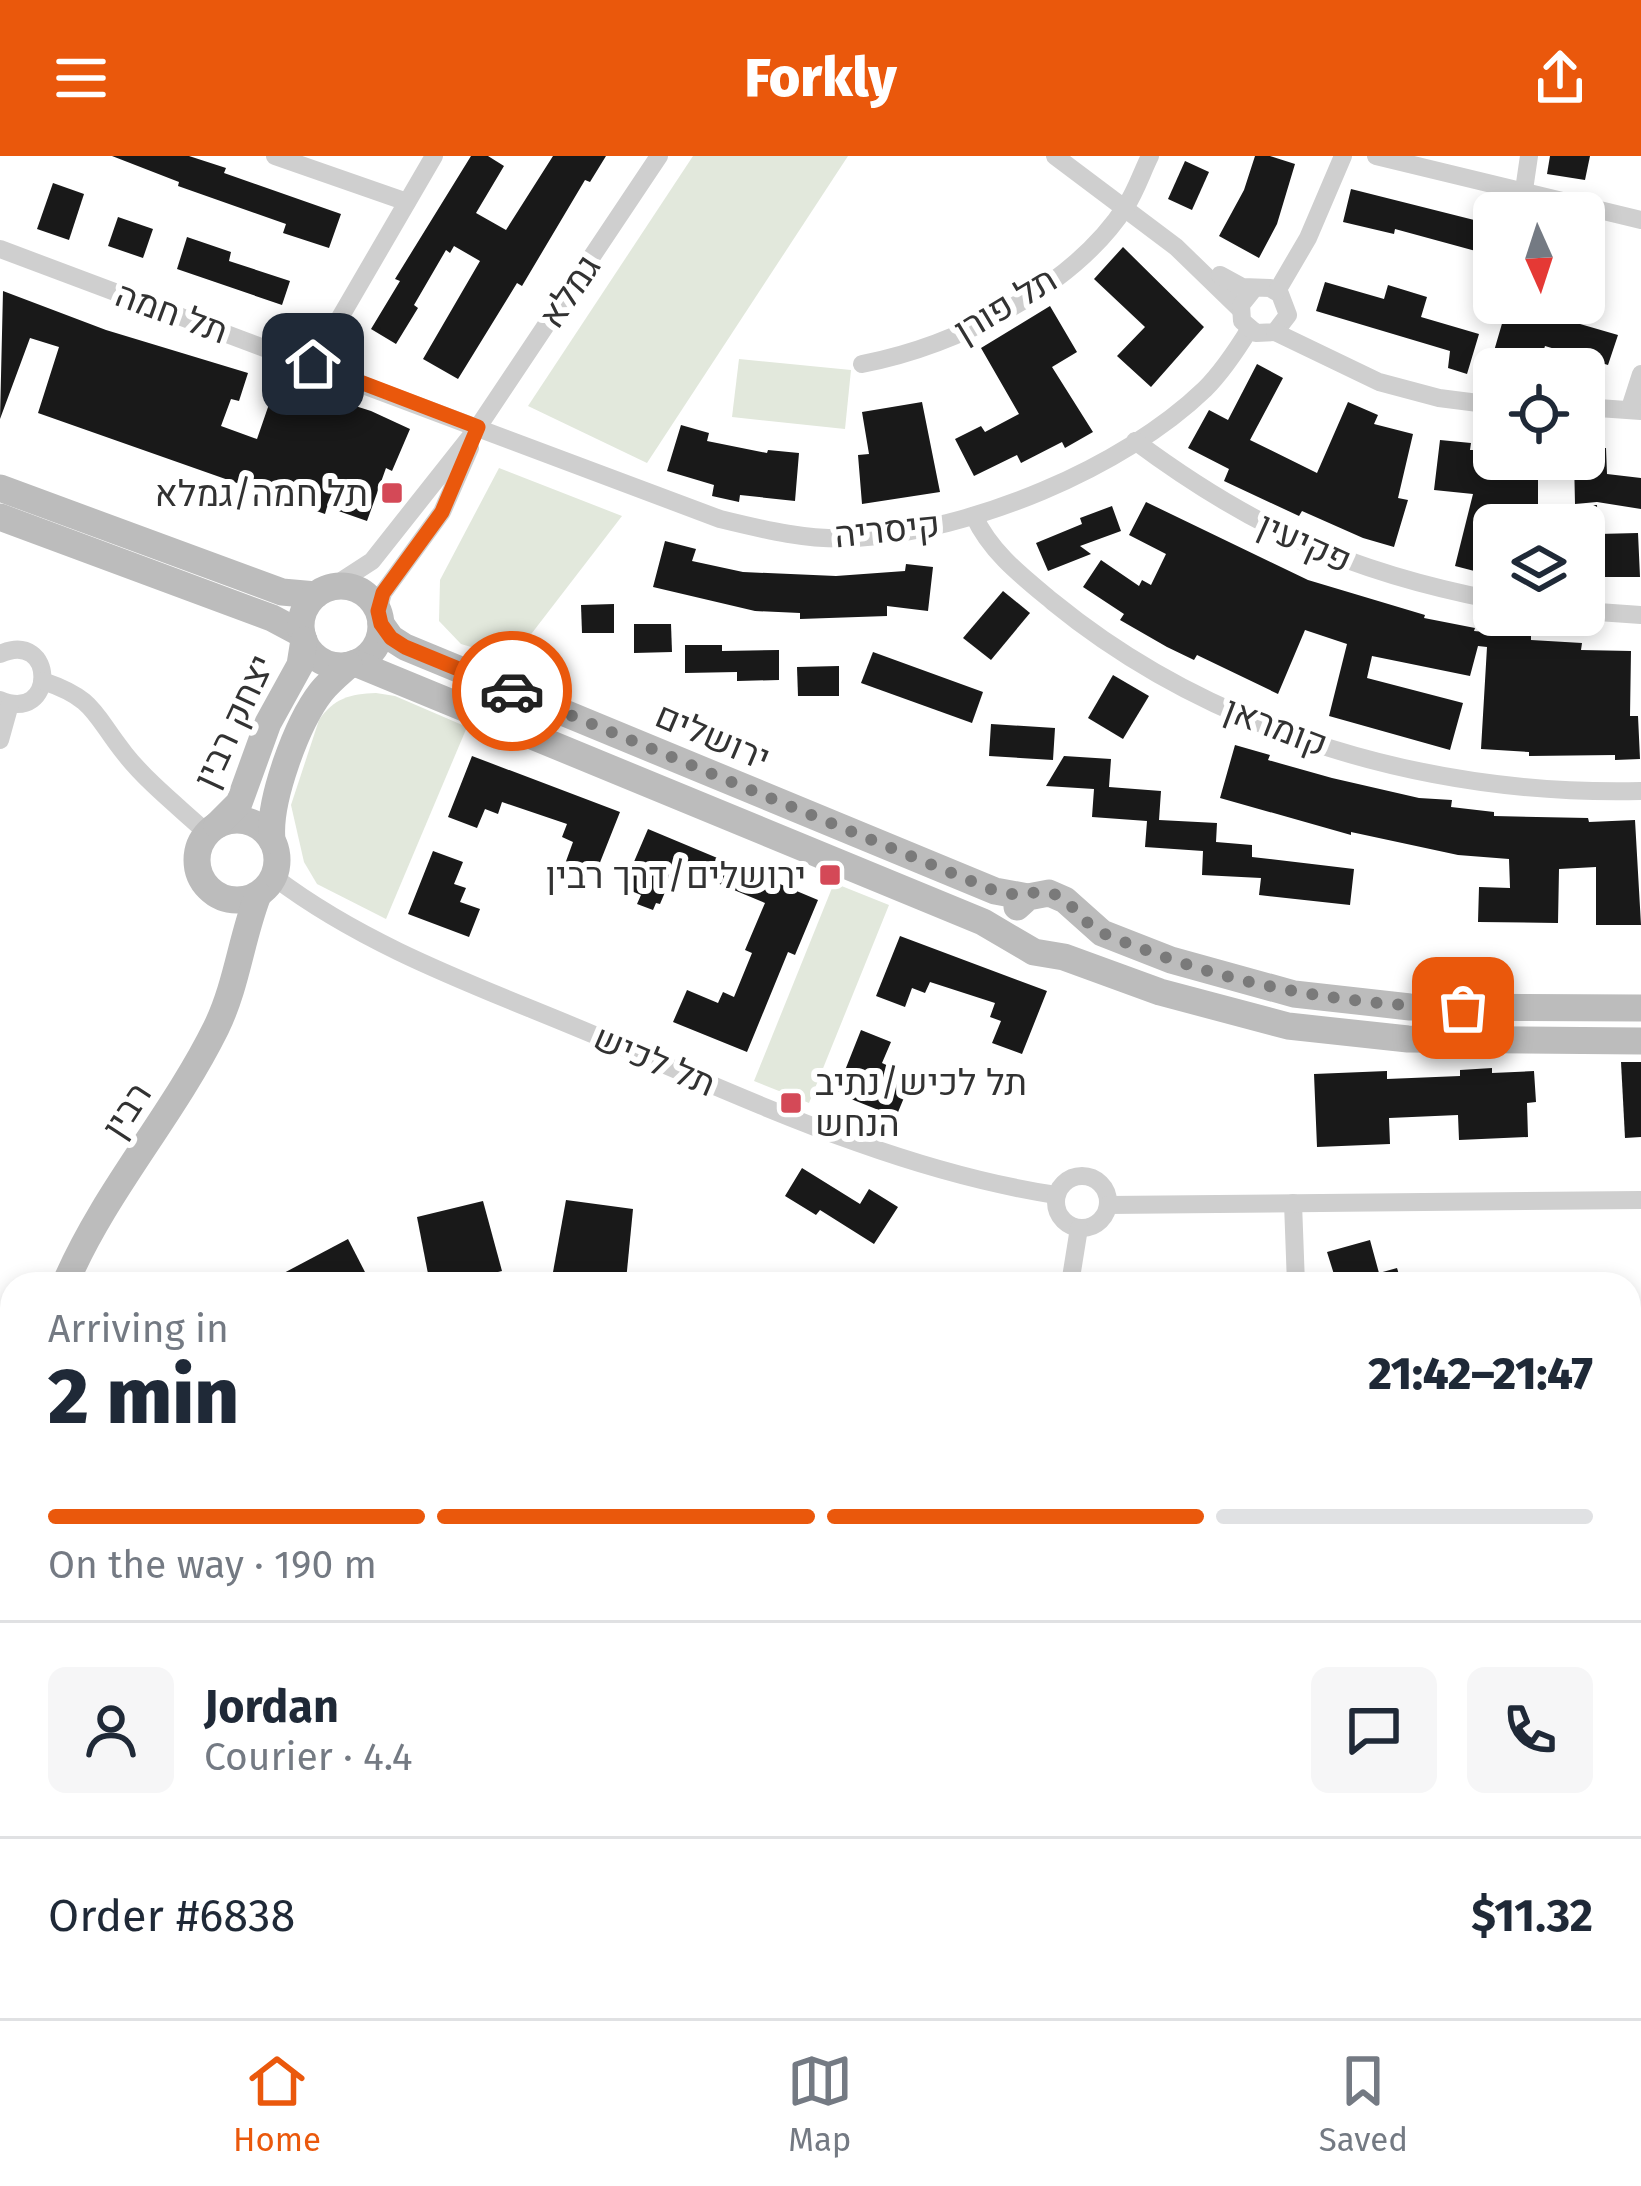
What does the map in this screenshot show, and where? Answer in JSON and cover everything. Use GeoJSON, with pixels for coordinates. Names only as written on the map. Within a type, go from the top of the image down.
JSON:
{"type":"FeatureCollection","features":[{"type":"Feature","properties":{"kind":"main road"},"geometry":{"type":"LineString","coordinates":[[0,488],[282,592],[363,592],[380,618],[377,642],[352,664],[325,662],[303,637],[272,618],[0,517]]}},
{"type":"Feature","properties":{"kind":"main road"},"geometry":{"type":"LineString","coordinates":[[303,637],[303,615],[324,591]]}},
{"type":"Feature","properties":{"kind":"main road","name":"ירושלים"},"geometry":{"type":"LineString","coordinates":[[380,618],[391,638],[405,647],[976,883],[1028,897]]}},
{"type":"Feature","properties":{"kind":"main road","name":"יצחק רבין"},"geometry":{"type":"LineString","coordinates":[[212,829],[238,803],[268,723],[300,664],[303,637]]}},
{"type":"Feature","properties":{"kind":"main road","name":"ירושלים"},"geometry":{"type":"LineString","coordinates":[[352,664],[1018,940]]}},
{"type":"Feature","properties":{"kind":"main road","name":"יצחק רבין"},"geometry":{"type":"LineString","coordinates":[[272,840],[276,803],[298,735],[321,692],[352,664]]}},
{"type":"Feature","properties":{"kind":"main road"},"geometry":{"type":"LineString","coordinates":[[238,970],[278,858],[272,840],[248,821],[212,829],[199,850],[198,869],[206,886],[220,897],[239,900],[266,886]]}},
{"type":"Feature","properties":{"kind":"main road"},"geometry":{"type":"LineString","coordinates":[[1641,1008],[1410,1007],[1294,994],[1171,960],[1102,933],[1049,892],[1028,897],[1013,920],[1018,940],[1034,952],[1288,1026],[1408,1040],[1641,1041]]}},
{"type":"Feature","properties":{"kind":"main road"},"geometry":{"type":"LineString","coordinates":[[220,897],[234,933],[238,970]]}},
{"type":"Feature","properties":{"kind":"main road"},"geometry":{"type":"LineString","coordinates":[[1045,954],[1071,938],[1072,909]]}},
{"type":"Feature","properties":{"kind":"main road","name":"רבין"},"geometry":{"type":"LineString","coordinates":[[71,1272],[97,1221],[215,1030],[238,970]]}},
{"type":"Feature","properties":{"kind":"street"},"geometry":{"type":"LineString","coordinates":[[275,156],[407,202]]}},
{"type":"Feature","properties":{"kind":"street"},"geometry":{"type":"LineString","coordinates":[[313,364],[434,156]]}},
{"type":"Feature","properties":{"kind":"street","name":"גמלא"},"geometry":{"type":"LineString","coordinates":[[324,591],[372,561],[478,427],[659,156]]}},
{"type":"Feature","properties":{"kind":"street"},"geometry":{"type":"LineString","coordinates":[[1054,156],[1175,247],[1240,309],[1249,330],[1263,335],[1281,325],[1287,304],[1277,291],[1265,287],[1253,290],[1240,309]]}},
{"type":"Feature","properties":{"kind":"street","name":"תל פורן"},"geometry":{"type":"LineString","coordinates":[[862,364],[947,340],[1007,310],[1064,270],[1125,207],[1150,156]]}},
{"type":"Feature","properties":{"kind":"street"},"geometry":{"type":"LineString","coordinates":[[1277,291],[1308,238],[1343,156]]}},
{"type":"Feature","properties":{"kind":"street"},"geometry":{"type":"LineString","coordinates":[[1376,156],[1641,220]]}},
{"type":"Feature","properties":{"kind":"street"},"geometry":{"type":"LineString","coordinates":[[1524,190],[1529,156]]}},
{"type":"Feature","properties":{"kind":"street"},"geometry":{"type":"LineString","coordinates":[[1175,247],[1232,283],[1253,290]]}},
{"type":"Feature","properties":{"kind":"street","name":"תל חמה"},"geometry":{"type":"LineString","coordinates":[[0,250],[478,427]]}},
{"type":"Feature","properties":{"kind":"street"},"geometry":{"type":"LineString","coordinates":[[1281,325],[1330,358],[1409,391],[1473,402]]}},
{"type":"Feature","properties":{"kind":"street","name":"קיסריה"},"geometry":{"type":"LineString","coordinates":[[478,427],[720,519],[787,535],[853,539],[919,531],[1059,484],[1135,441],[1208,386],[1249,330]]}},
{"type":"Feature","properties":{"kind":"street"},"geometry":{"type":"LineString","coordinates":[[1605,408],[1636,410],[1641,374]]}},
{"type":"Feature","properties":{"kind":"street","name":"גמלא"},"geometry":{"type":"LineString","coordinates":[[380,618],[383,593],[442,512],[478,427]]}},
{"type":"Feature","properties":{"kind":"street","name":"פקיעין"},"geometry":{"type":"LineString","coordinates":[[1135,441],[1197,487],[1305,546],[1400,579],[1473,595]]}},
{"type":"Feature","properties":{"kind":"street","name":"קומראן"},"geometry":{"type":"LineString","coordinates":[[974,516],[1004,559],[1066,613],[1148,667],[1238,715],[1414,771],[1475,782],[1641,791]]}},
{"type":"Feature","properties":{"kind":"street"},"geometry":{"type":"LineString","coordinates":[[1605,612],[1641,615]]}},
{"type":"Feature","properties":{"kind":"street"},"geometry":{"type":"LineString","coordinates":[[0,654],[16,649],[33,655],[40,662],[43,681],[35,697],[5,702],[0,740]]}},
{"type":"Feature","properties":{"kind":"street"},"geometry":{"type":"LineString","coordinates":[[43,681],[76,692],[98,713],[125,754],[212,829]]}},
{"type":"Feature","properties":{"kind":"street","name":"תל לכיש"},"geometry":{"type":"LineString","coordinates":[[266,886],[317,907],[387,947],[793,1118],[945,1172],[1056,1195]]}},
{"type":"Feature","properties":{"kind":"street"},"geometry":{"type":"LineString","coordinates":[[1084,1176],[1102,1185],[1108,1205],[1099,1222],[1079,1228],[1059,1215],[1056,1195],[1068,1179],[1084,1176]]}},
{"type":"Feature","properties":{"kind":"street"},"geometry":{"type":"LineString","coordinates":[[1108,1205],[1641,1201]]}},
{"type":"Feature","properties":{"kind":"street"},"geometry":{"type":"LineString","coordinates":[[1293,1203],[1296,1272]]}},
{"type":"Feature","properties":{"kind":"street"},"geometry":{"type":"LineString","coordinates":[[1072,1272],[1079,1228]]}},
{"type":"Feature","properties":{"kind":"shaded area"},"geometry":{"type":"Polygon","coordinates":[[[693,156],[848,156],[647,463],[528,406],[693,156]]]}},
{"type":"Feature","properties":{"kind":"shaded area"},"geometry":{"type":"Polygon","coordinates":[[[739,359],[851,370],[845,429],[732,417],[739,359]]]}},
{"type":"Feature","properties":{"kind":"shaded area"},"geometry":{"type":"Polygon","coordinates":[[[499,468],[622,516],[512,659],[461,644],[439,621],[440,580],[499,468]]]}},
{"type":"Feature","properties":{"kind":"shaded area"},"geometry":{"type":"Polygon","coordinates":[[[376,693],[395,696],[467,727],[386,919],[317,884],[304,862],[291,805],[319,720],[343,699],[376,693]]]}},
{"type":"Feature","properties":{"kind":"shaded area"},"geometry":{"type":"Polygon","coordinates":[[[834,883],[889,905],[809,1103],[754,1081],[834,883]]]}},
{"type":"Feature","properties":{"kind":"building"},"geometry":{"type":"Polygon","coordinates":[[[112,156],[189,156],[341,214],[329,248],[283,233],[286,224],[178,186],[179,182],[112,156]]]}},
{"type":"Feature","properties":{"kind":"building"},"geometry":{"type":"Polygon","coordinates":[[[471,156],[488,156],[504,166],[476,213],[506,230],[553,156],[606,156],[590,182],[585,180],[522,286],[517,283],[458,379],[423,359],[480,261],[454,246],[450,253],[446,250],[396,344],[371,329],[400,281],[395,279],[471,156]]]}},
{"type":"Feature","properties":{"kind":"building"},"geometry":{"type":"Polygon","coordinates":[[[1255,156],[1295,164],[1277,224],[1259,258],[1219,236],[1244,190],[1255,156]]]}},
{"type":"Feature","properties":{"kind":"building"},"geometry":{"type":"Polygon","coordinates":[[[1550,156],[1590,156],[1585,180],[1547,174],[1550,156]]]}},
{"type":"Feature","properties":{"kind":"building"},"geometry":{"type":"Polygon","coordinates":[[[1185,161],[1209,172],[1192,210],[1168,199],[1185,161]]]}},
{"type":"Feature","properties":{"kind":"building"},"geometry":{"type":"Polygon","coordinates":[[[53,183],[84,194],[69,240],[37,229],[53,183]]]}},
{"type":"Feature","properties":{"kind":"building"},"geometry":{"type":"Polygon","coordinates":[[[1351,189],[1473,220],[1473,250],[1395,229],[1394,234],[1343,222],[1351,189]]]}},
{"type":"Feature","properties":{"kind":"building"},"geometry":{"type":"Polygon","coordinates":[[[118,217],[153,229],[143,258],[108,246],[118,217]]]}},
{"type":"Feature","properties":{"kind":"building"},"geometry":{"type":"Polygon","coordinates":[[[187,237],[231,252],[229,261],[290,281],[282,305],[177,269],[187,237]]]}},
{"type":"Feature","properties":{"kind":"building"},"geometry":{"type":"Polygon","coordinates":[[[1123,247],[1204,327],[1151,387],[1117,356],[1145,327],[1094,279],[1123,247]]]}},
{"type":"Feature","properties":{"kind":"building"},"geometry":{"type":"Polygon","coordinates":[[[1325,282],[1384,299],[1388,285],[1427,297],[1421,317],[1479,334],[1467,374],[1448,368],[1450,351],[1316,311],[1325,282]]]}},
{"type":"Feature","properties":{"kind":"building"},"geometry":{"type":"Polygon","coordinates":[[[3,291],[106,330],[248,373],[239,401],[231,399],[221,426],[257,439],[277,381],[371,411],[410,429],[392,471],[386,468],[367,521],[327,507],[325,514],[38,413],[59,347],[30,338],[0,419],[3,291]]]}},
{"type":"Feature","properties":{"kind":"building"},"geometry":{"type":"Polygon","coordinates":[[[1050,306],[1077,352],[1052,367],[1093,432],[1065,448],[1062,442],[1021,463],[1017,455],[974,476],[955,439],[981,426],[985,432],[1019,414],[981,348],[1050,306]]]}},
{"type":"Feature","properties":{"kind":"building"},"geometry":{"type":"Polygon","coordinates":[[[1502,324],[1580,324],[1618,335],[1608,365],[1605,348],[1495,348],[1502,324]]]}},
{"type":"Feature","properties":{"kind":"building"},"geometry":{"type":"Polygon","coordinates":[[[1257,364],[1283,378],[1250,440],[1317,473],[1348,402],[1378,415],[1374,424],[1413,434],[1398,498],[1408,500],[1394,547],[1302,511],[1299,516],[1224,481],[1229,469],[1188,448],[1209,410],[1228,420],[1257,364]]]}},
{"type":"Feature","properties":{"kind":"building"},"geometry":{"type":"Polygon","coordinates":[[[922,402],[940,492],[862,504],[858,455],[869,454],[862,412],[922,402]]]}},
{"type":"Feature","properties":{"kind":"building"},"geometry":{"type":"Polygon","coordinates":[[[681,425],[709,433],[707,441],[767,453],[799,453],[795,501],[740,495],[739,502],[712,496],[714,485],[667,471],[681,425]]]}},
{"type":"Feature","properties":{"kind":"building"},"geometry":{"type":"Polygon","coordinates":[[[1440,440],[1471,443],[1473,480],[1538,480],[1538,504],[1473,504],[1473,571],[1455,566],[1473,494],[1434,490],[1440,440]]]}},
{"type":"Feature","properties":{"kind":"building"},"geometry":{"type":"Polygon","coordinates":[[[1605,448],[1607,474],[1641,478],[1641,509],[1597,502],[1575,504],[1574,480],[1605,480],[1605,448]]]}},
{"type":"Feature","properties":{"kind":"building"},"geometry":{"type":"Polygon","coordinates":[[[1146,502],[1308,580],[1424,618],[1473,628],[1473,636],[1531,636],[1531,640],[1582,643],[1581,650],[1631,651],[1630,716],[1638,716],[1640,759],[1529,756],[1529,752],[1481,749],[1487,647],[1478,646],[1470,676],[1372,656],[1367,678],[1463,703],[1450,750],[1329,716],[1347,644],[1305,630],[1278,694],[1197,655],[1194,660],[1120,620],[1124,614],[1083,587],[1101,560],[1139,586],[1142,580],[1151,585],[1166,554],[1129,535],[1146,502]]]}},
{"type":"Feature","properties":{"kind":"building"},"geometry":{"type":"Polygon","coordinates":[[[1112,506],[1121,531],[1080,546],[1091,554],[1048,571],[1036,543],[1112,506]]]}},
{"type":"Feature","properties":{"kind":"building"},"geometry":{"type":"Polygon","coordinates":[[[1638,533],[1640,577],[1605,577],[1605,534],[1638,533]]]}},
{"type":"Feature","properties":{"kind":"building"},"geometry":{"type":"Polygon","coordinates":[[[665,541],[696,549],[692,561],[743,572],[836,576],[905,571],[906,564],[933,567],[928,611],[887,606],[887,616],[800,619],[800,613],[755,611],[653,587],[665,541]]]}},
{"type":"Feature","properties":{"kind":"building"},"geometry":{"type":"Polygon","coordinates":[[[1003,591],[1030,613],[991,660],[963,638],[1003,591]]]}},
{"type":"Feature","properties":{"kind":"building"},"geometry":{"type":"Polygon","coordinates":[[[614,604],[614,633],[582,633],[581,605],[614,604]]]}},
{"type":"Feature","properties":{"kind":"building"},"geometry":{"type":"Polygon","coordinates":[[[634,624],[671,624],[672,652],[634,653],[634,624]]]}},
{"type":"Feature","properties":{"kind":"building"},"geometry":{"type":"Polygon","coordinates":[[[685,645],[722,645],[722,651],[779,650],[779,680],[737,681],[737,672],[685,673],[685,645]]]}},
{"type":"Feature","properties":{"kind":"building"},"geometry":{"type":"Polygon","coordinates":[[[873,652],[983,692],[972,723],[861,683],[873,652]]]}},
{"type":"Feature","properties":{"kind":"building"},"geometry":{"type":"Polygon","coordinates":[[[839,666],[839,696],[798,696],[797,667],[839,666]]]}},
{"type":"Feature","properties":{"kind":"building"},"geometry":{"type":"Polygon","coordinates":[[[1113,675],[1149,696],[1123,739],[1088,718],[1113,675]]]}},
{"type":"Feature","properties":{"kind":"building"},"geometry":{"type":"Polygon","coordinates":[[[991,724],[1055,728],[1053,760],[989,756],[991,724]]]}},
{"type":"Feature","properties":{"kind":"building"},"geometry":{"type":"Polygon","coordinates":[[[1235,745],[1332,778],[1419,798],[1452,800],[1451,807],[1494,812],[1494,816],[1635,820],[1641,925],[1596,925],[1596,867],[1559,869],[1558,923],[1478,922],[1479,887],[1510,888],[1509,859],[1458,855],[1351,835],[1220,798],[1235,745]]]}},
{"type":"Feature","properties":{"kind":"building"},"geometry":{"type":"Polygon","coordinates":[[[472,756],[620,812],[595,875],[565,864],[573,842],[562,837],[567,824],[502,802],[498,814],[485,809],[477,828],[448,817],[472,756]]]}},
{"type":"Feature","properties":{"kind":"building"},"geometry":{"type":"Polygon","coordinates":[[[1064,756],[1111,759],[1109,787],[1161,791],[1159,820],[1217,823],[1216,842],[1252,845],[1252,857],[1354,869],[1350,905],[1259,895],[1261,878],[1202,875],[1203,851],[1145,847],[1147,821],[1092,817],[1094,789],[1046,786],[1064,756]]]}},
{"type":"Feature","properties":{"kind":"building"},"geometry":{"type":"Polygon","coordinates":[[[648,829],[818,900],[795,955],[788,952],[747,1052],[673,1022],[687,990],[718,1003],[723,992],[734,997],[752,953],[745,950],[765,903],[686,870],[683,876],[674,871],[653,910],[637,904],[641,895],[629,890],[633,881],[627,878],[648,829]]]}},
{"type":"Feature","properties":{"kind":"building"},"geometry":{"type":"Polygon","coordinates":[[[433,851],[463,862],[454,884],[466,888],[460,902],[480,909],[469,937],[408,914],[433,851]]]}},
{"type":"Feature","properties":{"kind":"building"},"geometry":{"type":"Polygon","coordinates":[[[900,936],[1047,991],[1022,1054],[992,1043],[1001,1021],[990,1017],[995,1003],[930,982],[925,993],[912,988],[905,1007],[876,996],[900,936]]]}},
{"type":"Feature","properties":{"kind":"building"},"geometry":{"type":"Polygon","coordinates":[[[861,1030],[891,1042],[882,1063],[893,1068],[888,1081],[908,1088],[896,1117],[836,1093],[861,1030]]]}},
{"type":"Feature","properties":{"kind":"building"},"geometry":{"type":"Polygon","coordinates":[[[1621,1062],[1641,1062],[1641,1137],[1625,1138],[1621,1062]]]}},
{"type":"Feature","properties":{"kind":"building"},"geometry":{"type":"Polygon","coordinates":[[[1492,1068],[1492,1073],[1534,1071],[1536,1102],[1527,1103],[1528,1137],[1459,1140],[1458,1115],[1389,1118],[1390,1144],[1317,1147],[1314,1074],[1387,1071],[1387,1079],[1460,1076],[1460,1070],[1492,1068]]]}},
{"type":"Feature","properties":{"kind":"building"},"geometry":{"type":"Polygon","coordinates":[[[802,1168],[860,1204],[869,1189],[898,1207],[874,1244],[820,1210],[816,1215],[785,1196],[802,1168]]]}},
{"type":"Feature","properties":{"kind":"building"},"geometry":{"type":"Polygon","coordinates":[[[566,1200],[633,1209],[627,1272],[553,1272],[566,1200]]]}},
{"type":"Feature","properties":{"kind":"building"},"geometry":{"type":"Polygon","coordinates":[[[483,1201],[502,1271],[428,1272],[417,1217],[483,1201]]]}},
{"type":"Feature","properties":{"kind":"building"},"geometry":{"type":"Polygon","coordinates":[[[348,1239],[365,1272],[286,1272],[348,1239]]]}},
{"type":"Feature","properties":{"kind":"building"},"geometry":{"type":"Polygon","coordinates":[[[1370,1240],[1379,1272],[1333,1272],[1327,1252],[1370,1240]]]}},
{"type":"Feature","properties":{"kind":"way so far"},"geometry":{"type":"LineString","coordinates":[[512,691],[995,891],[1059,896],[1102,933],[1171,960],[1294,994],[1463,1008]]}},
{"type":"Feature","properties":{"kind":"place","name":"תל חמה/גמלא"},"geometry":{"type":"Point","coordinates":[392,493]}},
{"type":"Feature","properties":{"kind":"place","name":"ירושלים/דרך רבין"},"geometry":{"type":"Point","coordinates":[830,875]}},
{"type":"Feature","properties":{"kind":"place","name":"תל לכיש/נתיב הנחש"},"geometry":{"type":"Point","coordinates":[791,1103]}},
{"type":"Feature","properties":{"kind":"route"},"geometry":{"type":"LineString","coordinates":[[313,364],[478,427],[442,512],[383,593],[378,611],[391,638],[405,647],[512,691]]}}]}
